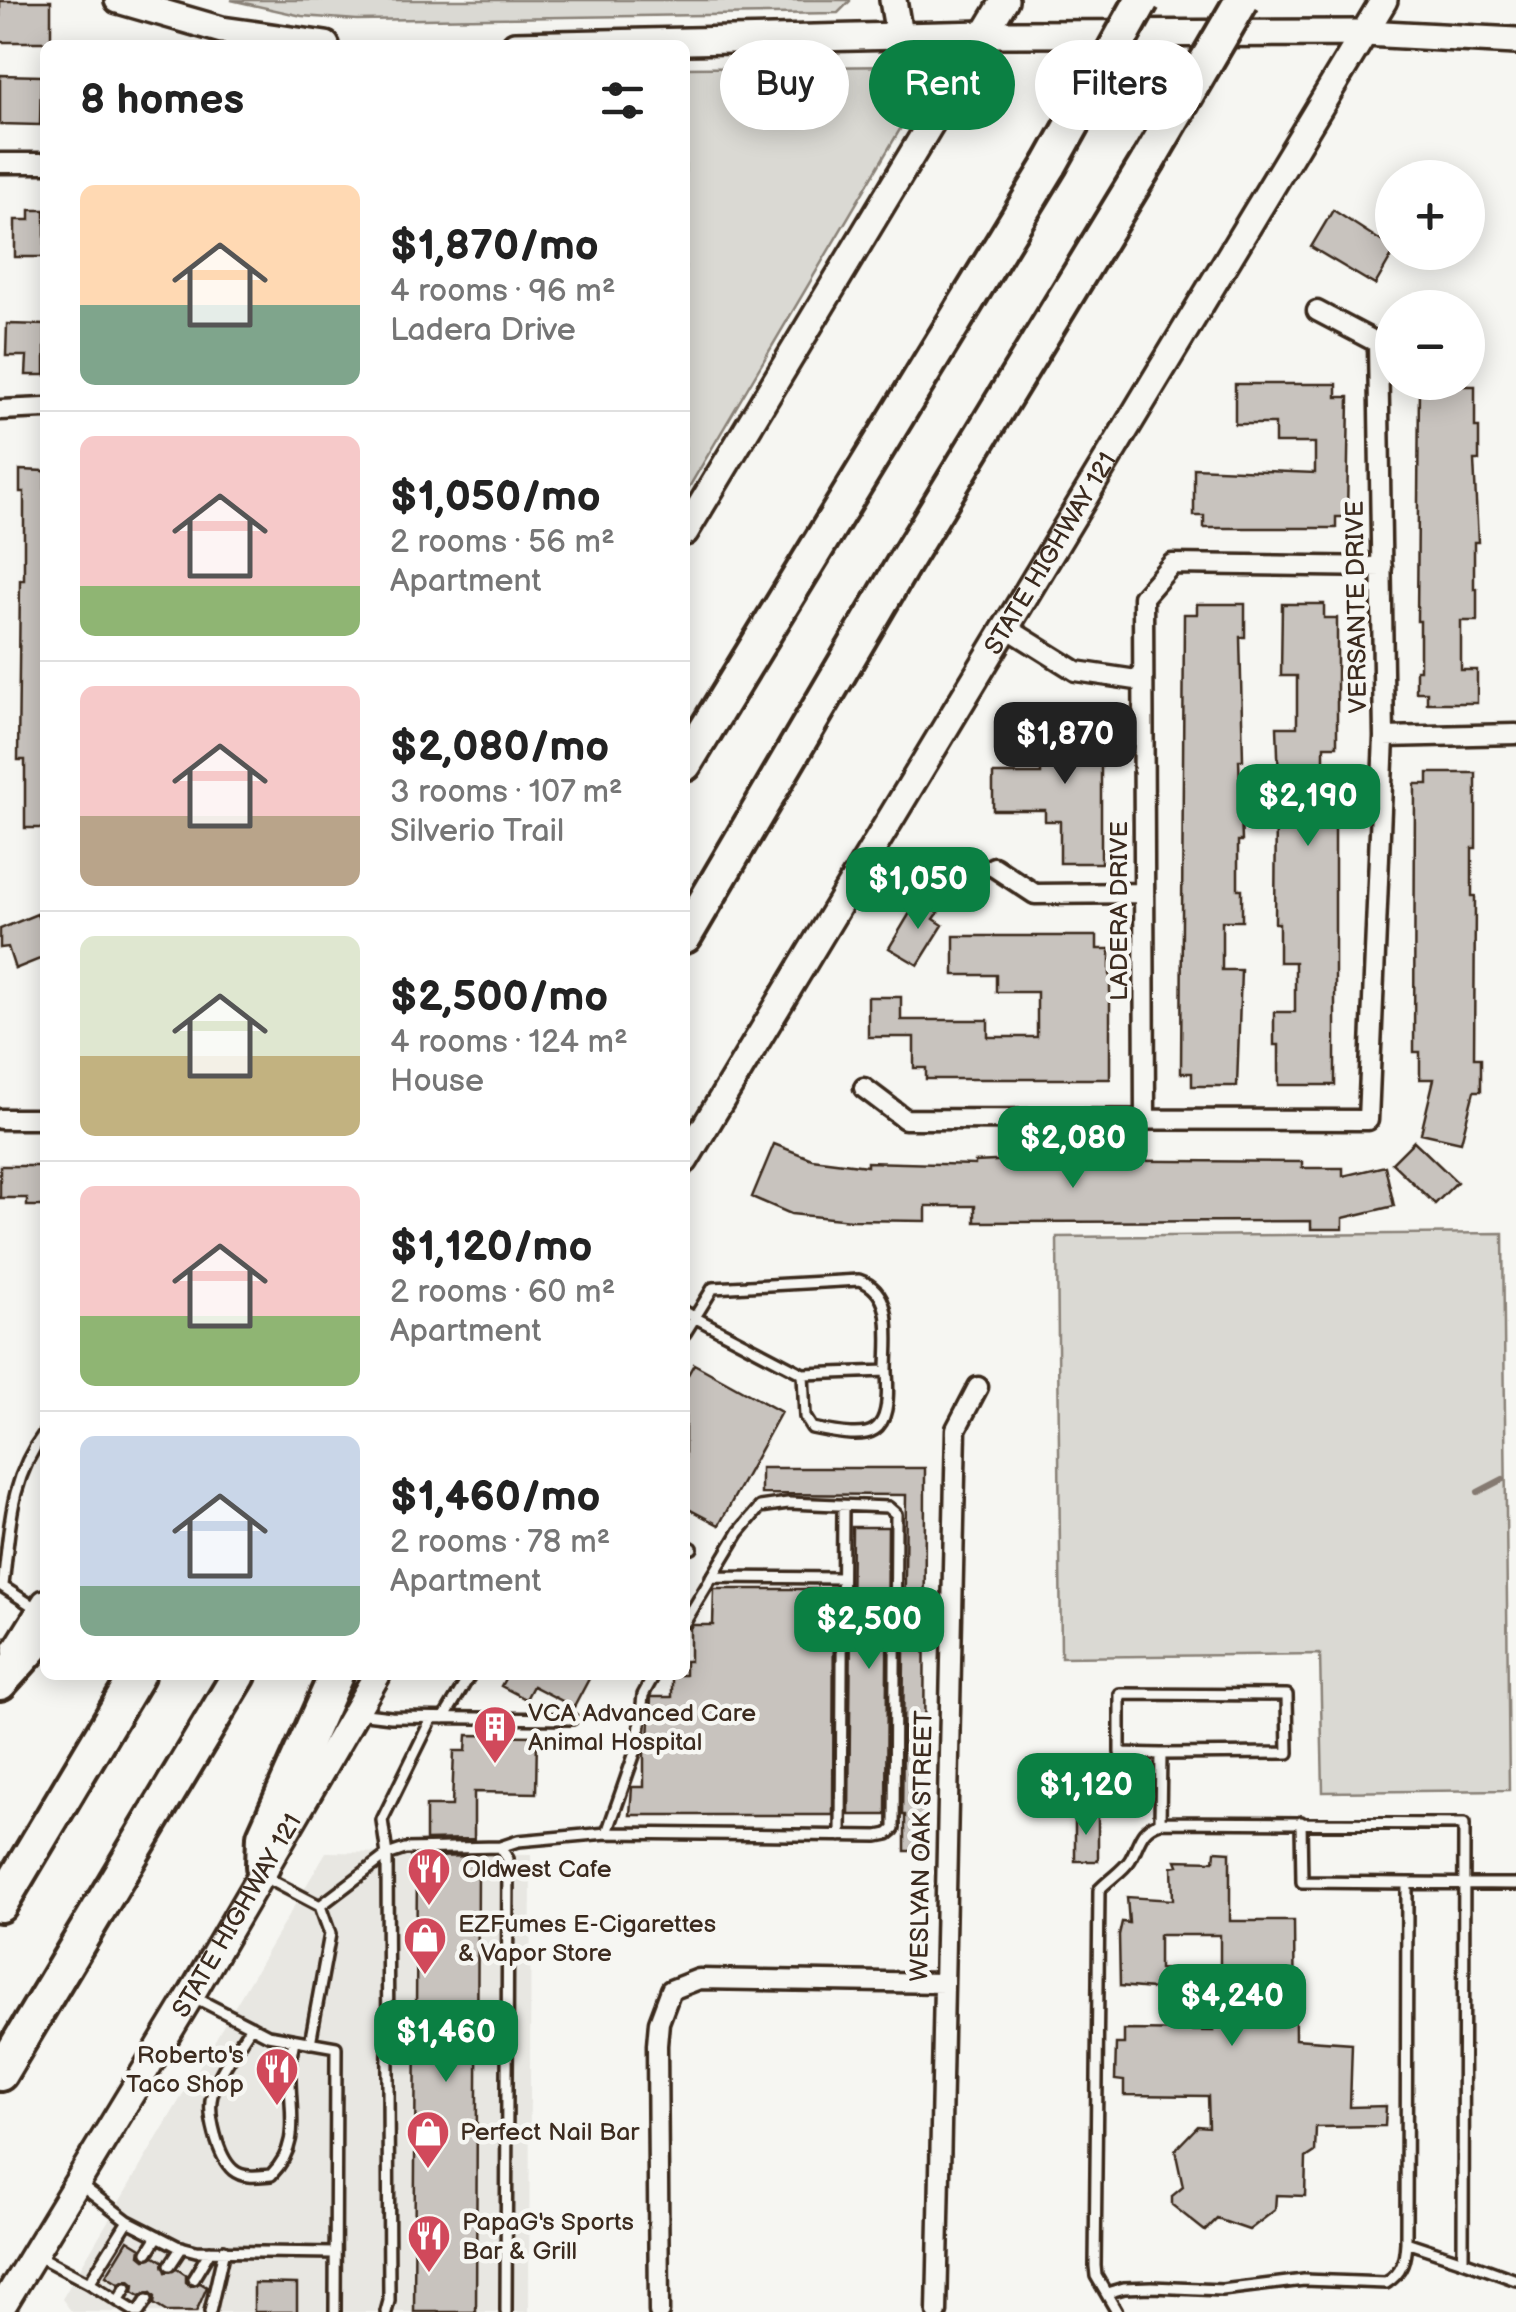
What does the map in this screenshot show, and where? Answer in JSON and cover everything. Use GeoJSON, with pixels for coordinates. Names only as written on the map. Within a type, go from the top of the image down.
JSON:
{"type":"FeatureCollection","features":[{"type":"Feature","properties":{"kind":"highway"},"geometry":{"type":"LineString","coordinates":[[690,756],[1050,164],[1142,0]]}},
{"type":"Feature","properties":{"kind":"highway"},"geometry":{"type":"LineString","coordinates":[[690,927],[1242,0]]}},
{"type":"Feature","properties":{"kind":"highway"},"geometry":{"type":"LineString","coordinates":[[0,1680],[40,1620]]}},
{"type":"Feature","properties":{"kind":"highway"},"geometry":{"type":"LineString","coordinates":[[0,1904],[135,1680]]}},
{"type":"Feature","properties":{"kind":"highway"},"geometry":{"type":"LineString","coordinates":[[0,2074],[236,1680]]}},
{"type":"Feature","properties":{"kind":"highway"},"geometry":{"type":"LineString","coordinates":[[261,1870],[264,1836],[334,1680]]}},
{"type":"Feature","properties":{"kind":"main road"},"geometry":{"type":"LineString","coordinates":[[118,0],[222,30],[291,40]]}},
{"type":"Feature","properties":{"kind":"main road"},"geometry":{"type":"LineString","coordinates":[[893,0],[899,34]]}},
{"type":"Feature","properties":{"kind":"main road"},"geometry":{"type":"LineString","coordinates":[[690,524],[1005,0]]}},
{"type":"Feature","properties":{"kind":"main road","name":"STATE HIGHWAY 121"},"geometry":{"type":"LineString","coordinates":[[690,1152],[1384,0]]}},
{"type":"Feature","properties":{"kind":"main road"},"geometry":{"type":"LineString","coordinates":[[690,40],[899,34],[1365,33],[1516,41]]}},
{"type":"Feature","properties":{"kind":"main road","name":"STATE HIGHWAY 121"},"geometry":{"type":"LineString","coordinates":[[0,2310],[191,1996],[374,1680]]}},
{"type":"Feature","properties":{"kind":"street"},"geometry":{"type":"LineString","coordinates":[[0,163],[40,163]]}},
{"type":"Feature","properties":{"kind":"street","name":"VERSANTE DRIVE"},"geometry":{"type":"LineString","coordinates":[[1145,1118],[1368,1120],[1384,737],[1378,342],[1317,311]]}},
{"type":"Feature","properties":{"kind":"street"},"geometry":{"type":"LineString","coordinates":[[0,410],[40,408]]}},
{"type":"Feature","properties":{"kind":"street","name":"LADERA DRIVE"},"geometry":{"type":"LineString","coordinates":[[1145,1118],[1142,597],[1172,564],[1382,567]]}},
{"type":"Feature","properties":{"kind":"street"},"geometry":{"type":"LineString","coordinates":[[1004,626],[1076,670],[1143,681]]}},
{"type":"Feature","properties":{"kind":"street"},"geometry":{"type":"LineString","coordinates":[[1384,737],[1516,734]]}},
{"type":"Feature","properties":{"kind":"street"},"geometry":{"type":"LineString","coordinates":[[994,867],[1034,894],[1144,894]]}},
{"type":"Feature","properties":{"kind":"street"},"geometry":{"type":"LineString","coordinates":[[864,1088],[905,1118],[1145,1118]]}},
{"type":"Feature","properties":{"kind":"street"},"geometry":{"type":"LineString","coordinates":[[0,1118],[40,1118]]}},
{"type":"Feature","properties":{"kind":"street","name":"WESLYAN OAK STREET"},"geometry":{"type":"LineString","coordinates":[[937,2312],[956,1429],[978,1387]]}},
{"type":"Feature","properties":{"kind":"street"},"geometry":{"type":"LineString","coordinates":[[659,2312],[657,2044],[659,2022],[671,1990],[699,1979],[944,1983]]}},
{"type":"Feature","properties":{"kind":"lane"},"geometry":{"type":"LineString","coordinates":[[803,1374],[805,1417],[812,1428],[874,1431],[884,1423],[889,1404],[884,1299],[873,1284],[858,1280],[713,1288],[690,1314],[803,1374],[887,1371]]}},
{"type":"Feature","properties":{"kind":"lane"},"geometry":{"type":"LineString","coordinates":[[40,1439],[26,1458],[16,1484],[2,1585],[40,1613]]}},
{"type":"Feature","properties":{"kind":"lane"},"geometry":{"type":"LineString","coordinates":[[320,1906],[387,1855],[405,1849],[500,1848],[518,1840],[607,1833],[888,1834],[894,1828],[896,1514],[888,1507],[788,1503],[760,1508],[739,1532],[690,1613]]}},
{"type":"Feature","properties":{"kind":"lane"},"geometry":{"type":"LineString","coordinates":[[840,1836],[842,1506]]}},
{"type":"Feature","properties":{"kind":"lane"},"geometry":{"type":"LineString","coordinates":[[711,1577],[842,1578]]}},
{"type":"Feature","properties":{"kind":"lane"},"geometry":{"type":"LineString","coordinates":[[444,1718],[467,1680]]}},
{"type":"Feature","properties":{"kind":"lane"},"geometry":{"type":"LineString","coordinates":[[607,1833],[638,1744],[642,1695],[651,1680]]}},
{"type":"Feature","properties":{"kind":"lane"},"geometry":{"type":"LineString","coordinates":[[1120,1694],[1287,1695],[1288,1753],[1160,1754],[1120,1753],[1120,1694]]}},
{"type":"Feature","properties":{"kind":"lane"},"geometry":{"type":"LineString","coordinates":[[354,1712],[432,1718],[572,1719]]}},
{"type":"Feature","properties":{"kind":"lane"},"geometry":{"type":"LineString","coordinates":[[386,2312],[387,1855],[382,1820],[432,1718]]}},
{"type":"Feature","properties":{"kind":"lane"},"geometry":{"type":"LineString","coordinates":[[1160,1754],[1160,1822]]}},
{"type":"Feature","properties":{"kind":"lane"},"geometry":{"type":"LineString","coordinates":[[1117,2312],[1096,2276],[1095,2266],[1100,1890],[1130,1860],[1140,1835],[1160,1822],[1464,1824],[1463,2261]]}},
{"type":"Feature","properties":{"kind":"lane"},"geometry":{"type":"LineString","coordinates":[[1300,1822],[1302,1882],[1516,1884]]}},
{"type":"Feature","properties":{"kind":"lane"},"geometry":{"type":"LineString","coordinates":[[500,1848],[508,1859],[506,2312]]}},
{"type":"Feature","properties":{"kind":"lane"},"geometry":{"type":"LineString","coordinates":[[261,1870],[320,1906],[330,1934],[310,2042]]}},
{"type":"Feature","properties":{"kind":"lane"},"geometry":{"type":"LineString","coordinates":[[1107,2293],[1150,2287],[1222,2290],[1304,2280],[1386,2283],[1400,2270],[1406,2242],[1408,1883]]}},
{"type":"Feature","properties":{"kind":"lane"},"geometry":{"type":"LineString","coordinates":[[191,1996],[268,2035],[336,2047],[335,2312]]}},
{"type":"Feature","properties":{"kind":"lane"},"geometry":{"type":"LineString","coordinates":[[250,2026],[212,2094],[211,2115],[223,2154],[232,2169],[247,2176],[271,2175],[284,2162],[292,2144],[290,2072],[294,2040]]}},
{"type":"Feature","properties":{"kind":"lane"},"geometry":{"type":"LineString","coordinates":[[78,2183],[128,2220],[182,2248],[334,2253]]}},
{"type":"Feature","properties":{"kind":"lane"},"geometry":{"type":"LineString","coordinates":[[89,2283],[128,2220]]}},
{"type":"Feature","properties":{"kind":"lane"},"geometry":{"type":"LineString","coordinates":[[148,2252],[158,2236]]}},
{"type":"Feature","properties":{"kind":"lane"},"geometry":{"type":"LineString","coordinates":[[1406,2242],[1516,2280]]}},
{"type":"Feature","properties":{"kind":"lane"},"geometry":{"type":"LineString","coordinates":[[170,2265],[182,2248]]}},
{"type":"Feature","properties":{"kind":"lane"},"geometry":{"type":"LineString","coordinates":[[210,2312],[224,2250]]}},
{"type":"Feature","properties":{"kind":"lane"},"geometry":{"type":"LineString","coordinates":[[193,2278],[210,2251]]}},
{"type":"Feature","properties":{"kind":"lane"},"geometry":{"type":"LineString","coordinates":[[34,2254],[138,2312],[147,2300]]}},
{"type":"Feature","properties":{"kind":"lane"},"geometry":{"type":"LineString","coordinates":[[118,2301],[126,2288]]}},
{"type":"Feature","properties":{"kind":"shaded area"},"geometry":{"type":"Polygon","coordinates":[[[231,0],[850,1],[838,13],[357,20],[302,16],[231,0]]]}},
{"type":"Feature","properties":{"kind":"shaded area"},"geometry":{"type":"Polygon","coordinates":[[[869,66],[869,130],[900,130],[690,486],[690,68],[720,68],[720,130],[849,130],[849,67],[869,66]]]}},
{"type":"Feature","properties":{"kind":"shaded area"},"geometry":{"type":"Polygon","coordinates":[[[1503,1233],[1509,1790],[1323,1792],[1320,1654],[1061,1657],[1057,1237],[1503,1233]]]}},
{"type":"Feature","properties":{"kind":"shaded area"},"geometry":{"type":"Polygon","coordinates":[[[326,1852],[531,1855],[529,2312],[72,2312],[62,2299],[326,1852]]]}},
{"type":"Feature","properties":{"kind":"building"},"geometry":{"type":"Polygon","coordinates":[[[0,1],[51,1],[51,40],[0,42],[0,1]]]}},
{"type":"Feature","properties":{"kind":"building"},"geometry":{"type":"Polygon","coordinates":[[[0,75],[40,76],[40,125],[0,124],[0,75]]]}},
{"type":"Feature","properties":{"kind":"building"},"geometry":{"type":"Polygon","coordinates":[[[30,210],[40,210],[40,257],[15,257],[15,220],[30,220],[30,210]]]}},
{"type":"Feature","properties":{"kind":"building"},"geometry":{"type":"Polygon","coordinates":[[[1333,210],[1375,237],[1375,270],[1384,270],[1375,285],[1311,247],[1333,210]]]}},
{"type":"Feature","properties":{"kind":"building"},"geometry":{"type":"Polygon","coordinates":[[[7,324],[40,325],[40,375],[26,375],[27,356],[6,356],[7,324]]]}},
{"type":"Feature","properties":{"kind":"building"},"geometry":{"type":"Polygon","coordinates":[[[1235,384],[1337,384],[1337,397],[1349,397],[1347,517],[1336,517],[1336,528],[1204,528],[1204,516],[1194,516],[1194,468],[1315,473],[1315,443],[1275,443],[1275,424],[1235,424],[1235,384]]]}},
{"type":"Feature","properties":{"kind":"building"},"geometry":{"type":"Polygon","coordinates":[[[1419,400],[1475,400],[1475,427],[1479,427],[1479,460],[1474,460],[1477,621],[1461,621],[1461,670],[1477,670],[1477,703],[1427,703],[1427,692],[1416,692],[1416,670],[1420,670],[1419,400]]]}},
{"type":"Feature","properties":{"kind":"building"},"geometry":{"type":"Polygon","coordinates":[[[20,470],[40,471],[40,828],[25,828],[25,760],[18,760],[20,580],[24,580],[24,492],[20,492],[20,470]]]}},
{"type":"Feature","properties":{"kind":"building"},"geometry":{"type":"Polygon","coordinates":[[[1197,604],[1245,604],[1245,637],[1240,637],[1243,760],[1239,760],[1242,841],[1238,841],[1242,921],[1222,921],[1222,970],[1241,970],[1237,1086],[1192,1086],[1192,1073],[1181,1073],[1184,614],[1197,614],[1197,604]]]}},
{"type":"Feature","properties":{"kind":"building"},"geometry":{"type":"Polygon","coordinates":[[[1282,604],[1324,604],[1324,618],[1337,618],[1337,746],[1324,746],[1324,781],[1335,781],[1335,1085],[1279,1085],[1279,1045],[1274,1045],[1274,1012],[1295,1012],[1295,962],[1279,962],[1279,923],[1275,923],[1276,808],[1280,808],[1277,727],[1297,727],[1297,676],[1281,676],[1282,604]]]}},
{"type":"Feature","properties":{"kind":"building"},"geometry":{"type":"Polygon","coordinates":[[[1061,707],[1101,707],[1101,863],[1060,863],[1060,821],[1045,821],[1045,810],[993,810],[993,774],[1041,774],[1041,751],[1061,751],[1061,707]]]}},
{"type":"Feature","properties":{"kind":"building"},"geometry":{"type":"Polygon","coordinates":[[[1428,773],[1476,773],[1476,848],[1472,848],[1474,1058],[1481,1058],[1481,1091],[1474,1091],[1461,1142],[1421,1133],[1434,1079],[1420,1079],[1420,1052],[1414,1052],[1415,784],[1428,784],[1428,773]]]}},
{"type":"Feature","properties":{"kind":"building"},"geometry":{"type":"Polygon","coordinates":[[[920,896],[941,909],[934,919],[943,925],[918,965],[889,948],[920,896]]]}},
{"type":"Feature","properties":{"kind":"building"},"geometry":{"type":"Polygon","coordinates":[[[37,914],[40,959],[15,969],[8,947],[0,948],[0,929],[37,914]]]}},
{"type":"Feature","properties":{"kind":"building"},"geometry":{"type":"Polygon","coordinates":[[[954,936],[1097,936],[1097,949],[1110,949],[1110,1079],[926,1079],[926,1068],[914,1068],[914,1037],[868,1037],[868,997],[901,997],[901,1020],[988,1020],[988,1037],[1037,1037],[1037,992],[996,992],[996,975],[954,975],[954,936]]]}},
{"type":"Feature","properties":{"kind":"building"},"geometry":{"type":"Polygon","coordinates":[[[1414,1141],[1457,1182],[1435,1204],[1392,1163],[1414,1141]]]}},
{"type":"Feature","properties":{"kind":"building"},"geometry":{"type":"Polygon","coordinates":[[[774,1144],[812,1159],[867,1166],[867,1162],[975,1165],[1016,1160],[1302,1162],[1302,1168],[1343,1168],[1343,1176],[1385,1166],[1394,1206],[1343,1218],[1343,1229],[1311,1229],[1311,1221],[975,1222],[975,1206],[926,1206],[926,1221],[791,1214],[752,1197],[774,1144]]]}},
{"type":"Feature","properties":{"kind":"building"},"geometry":{"type":"Polygon","coordinates":[[[0,1166],[40,1166],[40,1206],[27,1206],[27,1198],[0,1198],[0,1166]]]}},
{"type":"Feature","properties":{"kind":"building"},"geometry":{"type":"Polygon","coordinates":[[[694,1364],[781,1412],[719,1525],[690,1510],[690,1371],[694,1364]]]}},
{"type":"Feature","properties":{"kind":"building"},"geometry":{"type":"Polygon","coordinates":[[[761,1468],[925,1468],[924,1851],[905,1851],[902,1815],[906,1495],[761,1494],[761,1468]]]}},
{"type":"Feature","properties":{"kind":"building"},"geometry":{"type":"Polygon","coordinates":[[[852,1527],[888,1527],[886,1815],[849,1815],[852,1527]]]}},
{"type":"Feature","properties":{"kind":"building"},"geometry":{"type":"Polygon","coordinates":[[[714,1589],[834,1589],[833,1815],[630,1815],[632,1787],[644,1787],[651,1697],[672,1697],[672,1680],[690,1680],[690,1628],[713,1625],[714,1589]]]}},
{"type":"Feature","properties":{"kind":"building"},"geometry":{"type":"Polygon","coordinates":[[[504,1680],[588,1680],[574,1707],[533,1686],[526,1699],[501,1686],[504,1680]]]}},
{"type":"Feature","properties":{"kind":"building","name":"VCA Advanced Care Animal Hospital"},"geometry":{"type":"Polygon","coordinates":[[[467,1735],[537,1736],[536,1793],[474,1792],[474,1839],[426,1840],[426,1806],[452,1806],[454,1751],[466,1751],[467,1735]]]}},
{"type":"Feature","properties":{"kind":"building"},"geometry":{"type":"Polygon","coordinates":[[[1075,1816],[1098,1816],[1098,1861],[1075,1861],[1075,1816]]]}},
{"type":"Feature","properties":{"kind":"building"},"geometry":{"type":"Polygon","coordinates":[[[1215,1851],[1230,1852],[1230,1921],[1294,1921],[1295,2039],[1352,2043],[1350,2107],[1386,2106],[1385,2126],[1316,2127],[1315,2152],[1306,2158],[1305,2196],[1276,2195],[1275,2210],[1249,2230],[1217,2219],[1205,2231],[1172,2205],[1172,2196],[1183,2187],[1175,2150],[1198,2126],[1209,2127],[1208,2096],[1124,2095],[1124,2081],[1115,2080],[1116,2044],[1124,2044],[1124,2030],[1213,2031],[1206,1994],[1120,1986],[1119,1935],[1122,1922],[1129,1923],[1127,1897],[1173,1900],[1172,1866],[1178,1865],[1176,1860],[1214,1861],[1215,1851]],[[1159,1935],[1159,1969],[1220,1973],[1220,1935],[1159,1935]]]}},
{"type":"Feature","properties":{"kind":"building"},"geometry":{"type":"Polygon","coordinates":[[[474,1856],[474,1861],[478,1861],[476,2312],[414,2312],[417,1861],[426,1861],[426,1857],[474,1856]]]}},
{"type":"Feature","properties":{"kind":"building"},"geometry":{"type":"Polygon","coordinates":[[[128,2240],[141,2248],[140,2255],[145,2259],[155,2256],[163,2261],[166,2272],[177,2269],[186,2275],[190,2286],[200,2283],[207,2287],[196,2312],[167,2312],[154,2304],[151,2293],[140,2296],[133,2292],[134,2285],[129,2281],[119,2284],[106,2276],[128,2240]]]}},
{"type":"Feature","properties":{"kind":"building"},"geometry":{"type":"Polygon","coordinates":[[[254,2283],[297,2284],[297,2312],[254,2312],[254,2283]]]}},
{"type":"Feature","properties":{"kind":"waterway"},"geometry":{"type":"LineString","coordinates":[[1478,1492],[1503,1479]]}},
{"type":"Feature","properties":{"kind":"place","name":"VCA Advanced Care Animal Hospital"},"geometry":{"type":"Point","coordinates":[495,1765]}},
{"type":"Feature","properties":{"kind":"place","name":"Oldwest Cafe"},"geometry":{"type":"Point","coordinates":[429,1907]}},
{"type":"Feature","properties":{"kind":"place","name":"EZFumes E-Cigarettes & Vapor Store"},"geometry":{"type":"Point","coordinates":[425,1976]}},
{"type":"Feature","properties":{"kind":"place","name":"Roberto's Taco Shop"},"geometry":{"type":"Point","coordinates":[277,2107]}},
{"type":"Feature","properties":{"kind":"place","name":"Perfect Nail Bar"},"geometry":{"type":"Point","coordinates":[428,2170]}},
{"type":"Feature","properties":{"kind":"place","name":"PapaG's Sports Bar & Grill"},"geometry":{"type":"Point","coordinates":[429,2274]}}]}
